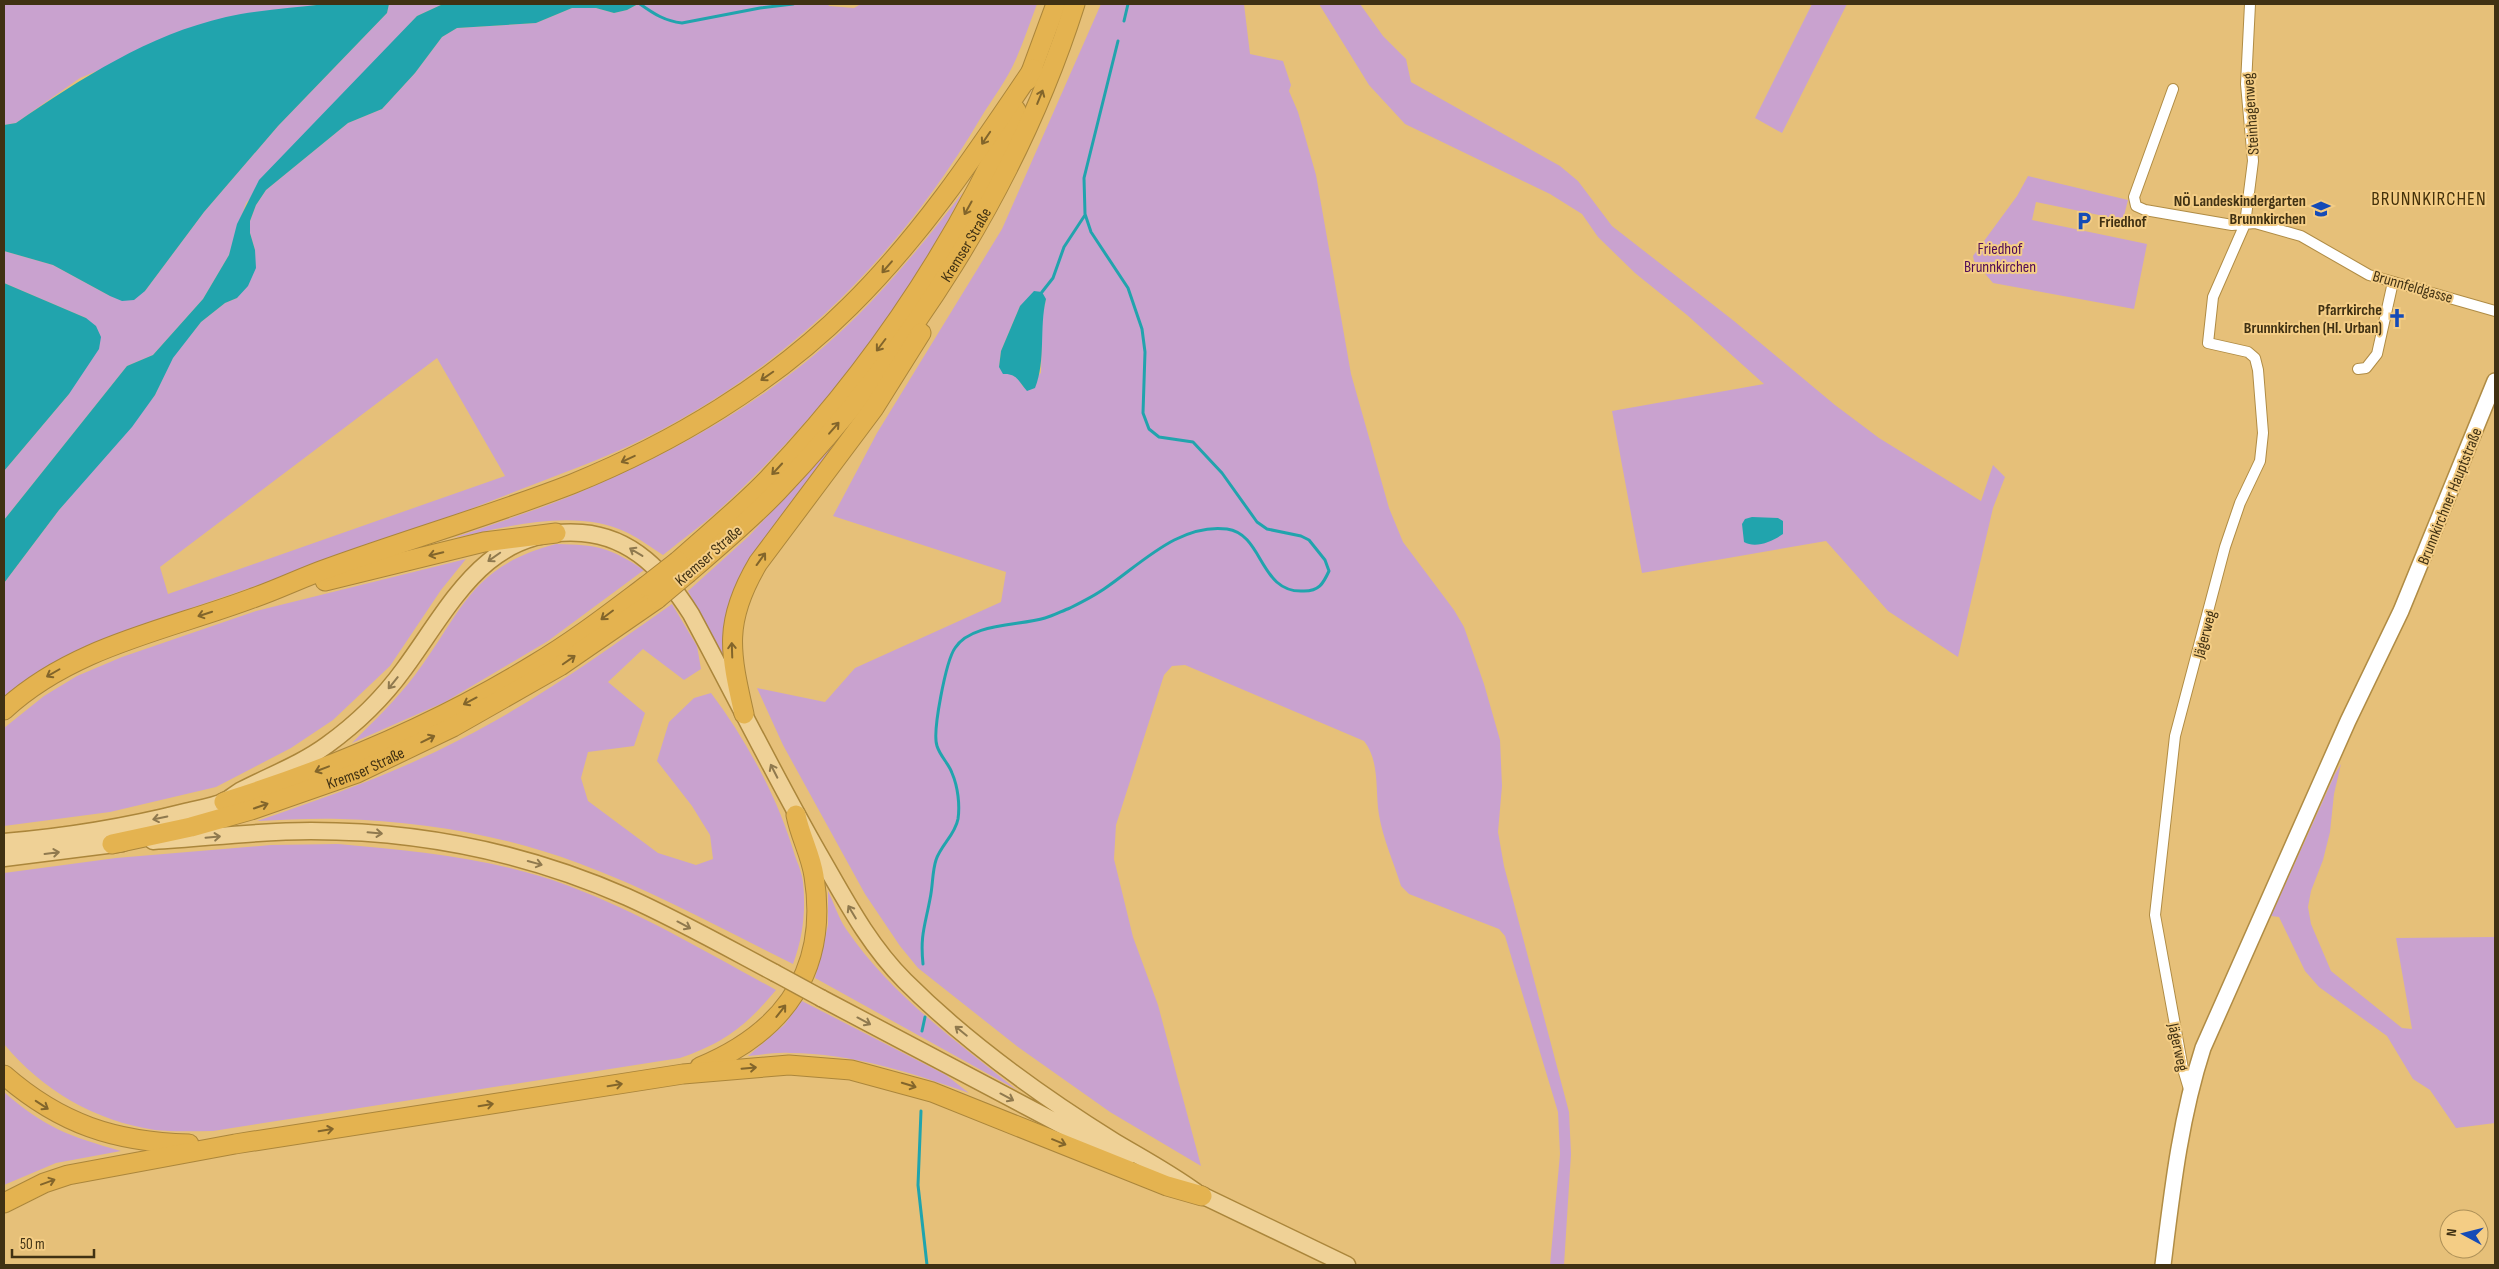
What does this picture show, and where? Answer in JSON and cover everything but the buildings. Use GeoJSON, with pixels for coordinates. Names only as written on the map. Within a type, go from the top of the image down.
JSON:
{"type":"FeatureCollection","features":[{"type":"Feature","properties":{"kind":"highway","name":"Kremser Straße"},"geometry":{"type":"LineString","coordinates":[[683,567],[772,474],[850,386],[885,340],[932,270],[974,198],[1033,68],[1065,11]]}},
{"type":"Feature","properties":{"kind":"highway","name":"Kremser Straße"},"geometry":{"type":"LineString","coordinates":[[112,844],[199,825],[251,810],[357,773],[453,727],[560,666],[776,493],[849,412],[909,332],[982,220],[1029,124],[1065,11]]}},
{"type":"Feature","properties":{"kind":"highway"},"geometry":{"type":"LineString","coordinates":[[4,710],[32,686],[77,661],[148,633],[251,599],[327,569],[572,484],[650,448],[734,400],[814,339],[882,273],[917,233],[955,183],[1033,68]]}},
{"type":"Feature","properties":{"kind":"highway"},"geometry":{"type":"LineString","coordinates":[[744,714],[732,661],[731,642],[738,602],[746,583],[758,564],[874,408],[907,358],[964,258],[982,220]]}},
{"type":"Feature","properties":{"kind":"highway"},"geometry":{"type":"LineString","coordinates":[[251,599],[484,542],[556,533]]}},
{"type":"Feature","properties":{"kind":"highway","name":"Kremser Straße"},"geometry":{"type":"LineString","coordinates":[[224,802],[346,760],[444,716],[536,664],[652,592]]}},
{"type":"Feature","properties":{"kind":"highway"},"geometry":{"type":"LineString","coordinates":[[683,1074],[725,1056],[760,1034],[786,1006],[808,967],[815,937],[817,897],[809,854],[796,815]]}},
{"type":"Feature","properties":{"kind":"highway"},"geometry":{"type":"LineString","coordinates":[[4,1203],[44,1183],[68,1175],[235,1144],[683,1074],[789,1065],[819,1066],[879,1076],[965,1104],[1167,1186],[1202,1196]]}},
{"type":"Feature","properties":{"kind":"highway"},"geometry":{"type":"LineString","coordinates":[[4,1075],[45,1107],[85,1126],[110,1135],[161,1143],[235,1144]]}},
{"type":"Feature","properties":{"kind":"main road","name":"Brunnkirchner Hauptstraße"},"geometry":{"type":"LineString","coordinates":[[2163,1265],[2180,1139],[2189,1089],[2203,1048],[2348,722],[2402,611],[2495,381]]}},
{"type":"Feature","properties":{"kind":"main road"},"geometry":{"type":"LineString","coordinates":[[4,842],[130,824],[224,802],[240,791],[300,762],[327,745],[357,721],[404,670],[460,589],[477,570],[497,554],[512,546],[556,533],[590,534],[605,538],[639,553],[654,564],[671,584],[691,614],[796,815],[861,928],[894,969],[932,1006],[1032,1086],[1202,1196]]}},
{"type":"Feature","properties":{"kind":"main road"},"geometry":{"type":"LineString","coordinates":[[4,858],[112,844],[311,831],[412,837],[456,844],[544,865],[590,882],[675,920],[1111,1152],[1347,1265]]}},
{"type":"Feature","properties":{"kind":"street","name":"Steinhagenweg"},"geometry":{"type":"LineString","coordinates":[[2245,224],[2253,161],[2246,84],[2250,4]]}},
{"type":"Feature","properties":{"kind":"street","name":"Brunnfeldgasse"},"geometry":{"type":"LineString","coordinates":[[2173,89],[2134,197],[2136,206],[2146,210],[2232,225],[2256,223],[2301,236],[2369,275],[2495,310]]}},
{"type":"Feature","properties":{"kind":"street","name":"Jägerweg"},"geometry":{"type":"LineString","coordinates":[[2189,1089],[2183,1069],[2156,934],[2156,894],[2181,710],[2199,652],[2225,547],[2240,503],[2261,457],[2264,432],[2258,370],[2255,358],[2248,352],[2208,343],[2212,297],[2245,224]]}},
{"type":"Feature","properties":{"kind":"street"},"geometry":{"type":"LineString","coordinates":[[2358,369],[2366,368],[2377,354],[2393,282]]}},
{"type":"Feature","properties":{"kind":"green space"},"geometry":{"type":"Polygon","coordinates":[[[4,4],[325,4],[227,17],[80,78],[16,123],[4,125],[4,4]]]}},
{"type":"Feature","properties":{"kind":"green space"},"geometry":{"type":"Polygon","coordinates":[[[389,4],[443,4],[417,16],[246,203],[229,255],[203,299],[153,355],[127,366],[4,520],[4,471],[69,394],[86,318],[4,283],[4,251],[53,265],[110,296],[145,291],[204,212],[278,126],[387,13],[389,4]]]}},
{"type":"Feature","properties":{"kind":"green space"},"geometry":{"type":"Polygon","coordinates":[[[638,4],[828,4],[829,6],[854,8],[861,4],[1037,4],[1019,52],[1008,74],[951,165],[887,250],[812,326],[771,360],[727,391],[660,431],[618,451],[410,532],[111,636],[56,662],[4,696],[4,583],[59,510],[155,395],[172,358],[201,322],[225,303],[237,298],[255,250],[250,233],[250,221],[256,205],[266,190],[348,123],[382,109],[415,73],[442,37],[457,28],[536,23],[572,8],[596,8],[614,13],[627,10],[638,4]],[[437,358],[160,567],[168,594],[505,476],[437,358]]]}},
{"type":"Feature","properties":{"kind":"green space"},"geometry":{"type":"Polygon","coordinates":[[[1101,4],[1244,4],[1250,54],[1283,61],[1291,85],[1289,91],[1298,112],[1316,175],[1351,374],[1389,508],[1403,542],[1454,610],[1464,627],[1484,684],[1500,740],[1502,786],[1498,832],[1504,866],[1569,1112],[1571,1154],[1564,1265],[1550,1265],[1560,1154],[1558,1112],[1505,936],[1499,929],[1409,894],[1401,886],[1381,824],[1373,757],[1364,741],[1185,665],[1172,666],[1164,675],[1116,825],[1114,859],[1133,937],[1158,1005],[1201,1166],[1110,1112],[1018,1047],[918,968],[900,946],[865,894],[783,745],[757,688],[825,702],[855,668],[1001,602],[1006,572],[833,516],[877,433],[1002,229],[1101,4]],[[1046,299],[1020,306],[1001,351],[999,367],[1019,379],[1023,387],[1041,373],[1042,317],[1046,299]]]}},
{"type":"Feature","properties":{"kind":"green space"},"geometry":{"type":"Polygon","coordinates":[[[1319,4],[1360,4],[1383,36],[1406,59],[1411,82],[1560,166],[1578,181],[1612,226],[1734,321],[1835,405],[1879,438],[1981,501],[1993,465],[2005,477],[1993,508],[1958,657],[1888,611],[1826,541],[1642,573],[1612,411],[1764,384],[1687,315],[1635,273],[1598,237],[1582,214],[1550,194],[1405,124],[1369,85],[1319,4]]]}},
{"type":"Feature","properties":{"kind":"green space"},"geometry":{"type":"Polygon","coordinates":[[[1812,4],[1847,4],[1782,133],[1755,118],[1812,4]]]}},
{"type":"Feature","properties":{"kind":"green space","name":"Friedhof Brunnkirchen"},"geometry":{"type":"Polygon","coordinates":[[[2028,176],[2128,200],[2123,220],[2036,202],[2032,220],[2147,244],[2134,309],[1993,283],[1974,261],[1973,256],[2017,196],[2028,176]]]}},
{"type":"Feature","properties":{"kind":"green space"},"geometry":{"type":"Polygon","coordinates":[[[963,192],[914,278],[886,320],[825,399],[758,473],[715,513],[663,555],[628,533],[607,525],[586,521],[541,522],[453,538],[548,505],[616,476],[690,439],[761,395],[827,345],[857,316],[912,255],[963,192]]]}},
{"type":"Feature","properties":{"kind":"green space"},"geometry":{"type":"Polygon","coordinates":[[[854,422],[764,540],[741,574],[727,612],[723,633],[723,657],[688,591],[749,536],[854,422]]]}},
{"type":"Feature","properties":{"kind":"green space"},"geometry":{"type":"Polygon","coordinates":[[[556,544],[583,545],[603,549],[621,556],[644,570],[548,641],[445,702],[352,743],[408,684],[458,611],[486,579],[504,565],[527,554],[556,544]]]}},
{"type":"Feature","properties":{"kind":"green space"},"geometry":{"type":"Polygon","coordinates":[[[466,559],[441,590],[390,666],[333,720],[291,748],[216,787],[110,812],[4,826],[4,728],[44,696],[77,676],[122,657],[256,611],[466,559]]]}},
{"type":"Feature","properties":{"kind":"green space"},"geometry":{"type":"Polygon","coordinates":[[[672,604],[697,646],[701,669],[684,680],[643,649],[608,682],[645,713],[634,746],[588,752],[581,778],[588,801],[658,853],[696,865],[713,859],[710,835],[692,806],[657,761],[669,722],[694,698],[711,693],[749,750],[760,771],[780,813],[801,872],[804,892],[804,913],[799,944],[793,964],[633,885],[550,853],[491,837],[431,826],[370,820],[309,819],[257,821],[386,774],[461,739],[543,692],[672,604]]]}},
{"type":"Feature","properties":{"kind":"green space"},"geometry":{"type":"Polygon","coordinates":[[[2341,764],[2334,794],[2330,832],[2323,860],[2311,891],[2308,907],[2311,924],[2331,971],[2402,1028],[2412,1029],[2396,938],[2495,937],[2495,1123],[2456,1128],[2430,1090],[2413,1079],[2387,1036],[2319,987],[2305,971],[2279,917],[2271,916],[2341,764]]]}},
{"type":"Feature","properties":{"kind":"green space"},"geometry":{"type":"Polygon","coordinates":[[[338,844],[455,857],[541,876],[622,908],[776,990],[755,1014],[733,1032],[709,1046],[680,1058],[213,1131],[155,1130],[133,1126],[91,1111],[71,1101],[35,1076],[4,1044],[4,873],[116,858],[271,845],[338,844]]]}},
{"type":"Feature","properties":{"kind":"green space"},"geometry":{"type":"Polygon","coordinates":[[[828,891],[846,929],[863,953],[883,975],[925,1016],[1017,1090],[815,978],[828,925],[828,891]]]}},
{"type":"Feature","properties":{"kind":"green space"},"geometry":{"type":"Polygon","coordinates":[[[802,1001],[946,1075],[969,1093],[881,1065],[836,1056],[774,1053],[748,1056],[784,1025],[802,1001]]]}},
{"type":"Feature","properties":{"kind":"green space"},"geometry":{"type":"Polygon","coordinates":[[[4,1092],[45,1123],[87,1141],[121,1151],[56,1163],[4,1185],[4,1092]]]}},
{"type":"Feature","properties":{"kind":"water"},"geometry":{"type":"Polygon","coordinates":[[[325,4],[389,4],[387,13],[278,126],[204,212],[145,291],[134,300],[122,301],[53,265],[4,251],[4,125],[16,123],[91,74],[170,35],[226,17],[325,4]]]}},
{"type":"Feature","properties":{"kind":"water"},"geometry":{"type":"Polygon","coordinates":[[[443,4],[638,4],[627,10],[614,13],[596,8],[572,8],[536,23],[457,28],[442,37],[415,73],[382,109],[348,123],[266,190],[256,205],[250,221],[250,233],[255,250],[256,268],[248,286],[237,298],[225,303],[201,322],[173,358],[155,395],[132,427],[59,510],[4,583],[4,520],[127,366],[153,355],[203,299],[229,255],[237,224],[259,180],[417,16],[443,4]]]}},
{"type":"Feature","properties":{"kind":"water"},"geometry":{"type":"Polygon","coordinates":[[[4,283],[86,318],[96,326],[101,337],[99,349],[69,394],[4,471],[4,283]]]}},
{"type":"Feature","properties":{"kind":"water"},"geometry":{"type":"Polygon","coordinates":[[[1034,291],[1042,292],[1046,299],[1038,377],[1035,388],[1027,391],[1018,379],[1012,375],[1003,374],[999,367],[1001,351],[1020,306],[1034,291]]]}},
{"type":"Feature","properties":{"kind":"water"},"geometry":{"type":"Polygon","coordinates":[[[1752,517],[1778,518],[1783,521],[1783,534],[1759,544],[1754,545],[1744,542],[1742,524],[1745,519],[1752,517]]]}},
{"type":"Feature","properties":{"kind":"waterway"},"geometry":{"type":"LineString","coordinates":[[640,4],[670,21],[682,23],[760,8],[793,4]]}},
{"type":"Feature","properties":{"kind":"waterway"},"geometry":{"type":"LineString","coordinates":[[1124,21],[1128,4]]}},
{"type":"Feature","properties":{"kind":"waterway"},"geometry":{"type":"LineString","coordinates":[[923,964],[923,938],[935,865],[938,855],[954,830],[959,814],[956,784],[951,770],[938,750],[936,727],[944,681],[951,655],[962,640],[984,630],[1034,621],[1070,608],[1100,592],[1161,547],[1193,532],[1209,529],[1227,529],[1239,533],[1248,541],[1278,583],[1289,589],[1313,590],[1322,583],[1329,571],[1325,560],[1309,540],[1301,536],[1267,529],[1257,522],[1222,473],[1193,442],[1159,437],[1149,429],[1143,413],[1145,352],[1142,329],[1128,288],[1091,232],[1085,214],[1084,178],[1118,41]]}},
{"type":"Feature","properties":{"kind":"waterway"},"geometry":{"type":"LineString","coordinates":[[1042,292],[1053,278],[1064,247],[1085,215]]}},
{"type":"Feature","properties":{"kind":"waterway"},"geometry":{"type":"LineString","coordinates":[[922,1031],[925,1017]]}},
{"type":"Feature","properties":{"kind":"waterway"},"geometry":{"type":"LineString","coordinates":[[921,1111],[918,1185],[927,1265]]}},
{"type":"Feature","properties":{"kind":"place","name":"NÖ Landeskindergarten Brunnkirchen"},"geometry":{"type":"Point","coordinates":[2321,209]}},
{"type":"Feature","properties":{"kind":"place","name":"Friedhof"},"geometry":{"type":"Point","coordinates":[2084,221]}},
{"type":"Feature","properties":{"kind":"place","name":"Pfarrkirche Brunnkirchen (Hl. Urban)"},"geometry":{"type":"Point","coordinates":[2397,318]}},
{"type":"Feature","properties":{"kind":"district","name":"BRUNNKIRCHEN"},"geometry":{"type":"Point","coordinates":[2429,198]}}]}
